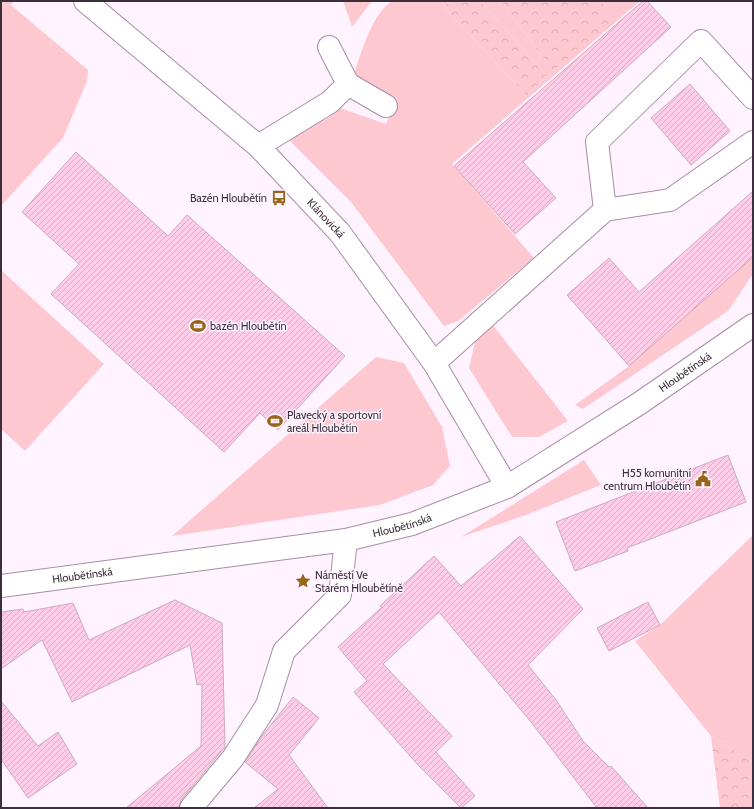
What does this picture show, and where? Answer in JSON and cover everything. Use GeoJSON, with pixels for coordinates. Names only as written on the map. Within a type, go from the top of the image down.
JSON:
{"type":"FeatureCollection","features":[{"type":"Feature","properties":{"kind":"street","name":"Klánovická"},"geometry":{"type":"LineString","coordinates":[[85,1],[258,146],[340,233],[434,363],[507,487]]}},
{"type":"Feature","properties":{"kind":"street"},"geometry":{"type":"LineString","coordinates":[[605,210],[598,142],[701,41],[753,98]]}},
{"type":"Feature","properties":{"kind":"street"},"geometry":{"type":"LineString","coordinates":[[328,47],[348,84],[386,106]]}},
{"type":"Feature","properties":{"kind":"street"},"geometry":{"type":"LineString","coordinates":[[258,146],[330,102],[348,84]]}},
{"type":"Feature","properties":{"kind":"street"},"geometry":{"type":"LineString","coordinates":[[434,363],[605,210],[670,200],[753,142]]}},
{"type":"Feature","properties":{"kind":"street","name":"Hloubětínská"},"geometry":{"type":"LineString","coordinates":[[1,586],[346,540],[412,524],[507,487],[640,403],[753,325]]}},
{"type":"Feature","properties":{"kind":"street"},"geometry":{"type":"LineString","coordinates":[[191,808],[240,748],[267,705],[284,651],[340,594],[346,540]]}},
{"type":"Feature","properties":{"kind":"green space"},"geometry":{"type":"Polygon","coordinates":[[[1,1],[14,1],[11,5],[88,70],[87,81],[63,138],[1,206],[1,1]]]}},
{"type":"Feature","properties":{"kind":"green space"},"geometry":{"type":"Polygon","coordinates":[[[343,1],[372,1],[352,27],[343,1]]]}},
{"type":"Feature","properties":{"kind":"green space"},"geometry":{"type":"Polygon","coordinates":[[[392,1],[451,1],[444,7],[527,96],[547,76],[480,1],[501,1],[553,71],[614,18],[601,1],[640,1],[452,164],[534,258],[458,321],[444,326],[351,202],[287,138],[328,118],[340,108],[386,124],[394,103],[353,77],[363,47],[373,25],[385,7],[392,1]]]}},
{"type":"Feature","properties":{"kind":"green space"},"geometry":{"type":"Polygon","coordinates":[[[451,1],[480,1],[547,76],[527,96],[444,7],[451,1]]]}},
{"type":"Feature","properties":{"kind":"green space"},"geometry":{"type":"Polygon","coordinates":[[[501,1],[601,1],[615,18],[553,71],[501,1]]]}},
{"type":"Feature","properties":{"kind":"green space"},"geometry":{"type":"Polygon","coordinates":[[[753,257],[753,274],[728,311],[583,409],[575,405],[629,366],[753,257]]]}},
{"type":"Feature","properties":{"kind":"green space"},"geometry":{"type":"Polygon","coordinates":[[[1,270],[104,364],[25,451],[1,429],[1,270]]]}},
{"type":"Feature","properties":{"kind":"green space"},"geometry":{"type":"Polygon","coordinates":[[[492,324],[568,421],[539,437],[512,437],[469,368],[475,342],[492,324]]]}},
{"type":"Feature","properties":{"kind":"green space"},"geometry":{"type":"Polygon","coordinates":[[[376,357],[404,363],[442,427],[450,466],[433,485],[380,505],[172,536],[376,357]]]}},
{"type":"Feature","properties":{"kind":"green space"},"geometry":{"type":"Polygon","coordinates":[[[584,460],[601,485],[526,515],[461,537],[584,460]]]}},
{"type":"Feature","properties":{"kind":"green space"},"geometry":{"type":"Polygon","coordinates":[[[753,535],[753,762],[711,736],[635,641],[660,625],[753,535]]]}},
{"type":"Feature","properties":{"kind":"green space"},"geometry":{"type":"Polygon","coordinates":[[[711,736],[753,762],[753,808],[720,808],[711,736]]]}},
{"type":"Feature","properties":{"kind":"building"},"geometry":{"type":"Polygon","coordinates":[[[643,1],[647,1],[671,27],[523,162],[556,198],[515,234],[454,166],[643,1]]]}},
{"type":"Feature","properties":{"kind":"building"},"geometry":{"type":"Polygon","coordinates":[[[690,84],[730,131],[691,165],[651,118],[690,84]]]}},
{"type":"Feature","properties":{"kind":"building","name":"bazén Hloubětín"},"geometry":{"type":"Polygon","coordinates":[[[76,152],[168,236],[187,215],[345,356],[278,430],[260,413],[224,452],[51,294],[79,264],[22,212],[76,152]]]}},
{"type":"Feature","properties":{"kind":"building"},"geometry":{"type":"Polygon","coordinates":[[[753,191],[753,257],[629,366],[567,295],[609,258],[639,292],[753,191]]]}},
{"type":"Feature","properties":{"kind":"building","name":"H55 komunitní centrum Hloubětín"},"geometry":{"type":"Polygon","coordinates":[[[728,455],[746,502],[627,548],[628,551],[575,571],[556,522],[728,455]]]}},
{"type":"Feature","properties":{"kind":"building"},"geometry":{"type":"Polygon","coordinates":[[[520,536],[583,609],[528,665],[556,700],[583,741],[609,767],[611,766],[648,808],[597,808],[531,722],[439,612],[383,664],[452,736],[436,752],[475,796],[461,808],[418,765],[354,692],[367,681],[338,647],[382,607],[380,606],[434,556],[461,586],[520,536]]]}},
{"type":"Feature","properties":{"kind":"building"},"geometry":{"type":"Polygon","coordinates":[[[175,600],[222,623],[225,747],[181,800],[179,808],[126,808],[201,746],[202,684],[197,685],[190,645],[72,702],[42,640],[1,669],[1,612],[23,609],[24,612],[73,603],[89,640],[175,600]]]}},
{"type":"Feature","properties":{"kind":"building"},"geometry":{"type":"Polygon","coordinates":[[[648,602],[660,625],[609,651],[597,628],[648,602]]]}},
{"type":"Feature","properties":{"kind":"building"},"geometry":{"type":"Polygon","coordinates":[[[293,697],[319,718],[289,755],[328,808],[254,808],[278,789],[245,762],[262,736],[293,697]]]}},
{"type":"Feature","properties":{"kind":"building"},"geometry":{"type":"Polygon","coordinates":[[[1,701],[38,746],[58,732],[77,764],[28,798],[1,759],[1,701]]]}},
{"type":"Feature","properties":{"kind":"place","name":"Bazén Hloubětín"},"geometry":{"type":"Point","coordinates":[279,198]}},
{"type":"Feature","properties":{"kind":"place","name":"bazén Hloubětín"},"geometry":{"type":"Point","coordinates":[198,326]}},
{"type":"Feature","properties":{"kind":"place","name":"Plavecký a sportovní areál Hloubětín"},"geometry":{"type":"Point","coordinates":[275,421]}},
{"type":"Feature","properties":{"kind":"place","name":"H55 komunitní centrum Hloubětín"},"geometry":{"type":"Point","coordinates":[703,479]}},
{"type":"Feature","properties":{"kind":"place","name":"Náměstí Ve Starém Hloubětíně"},"geometry":{"type":"Point","coordinates":[303,581]}}]}
